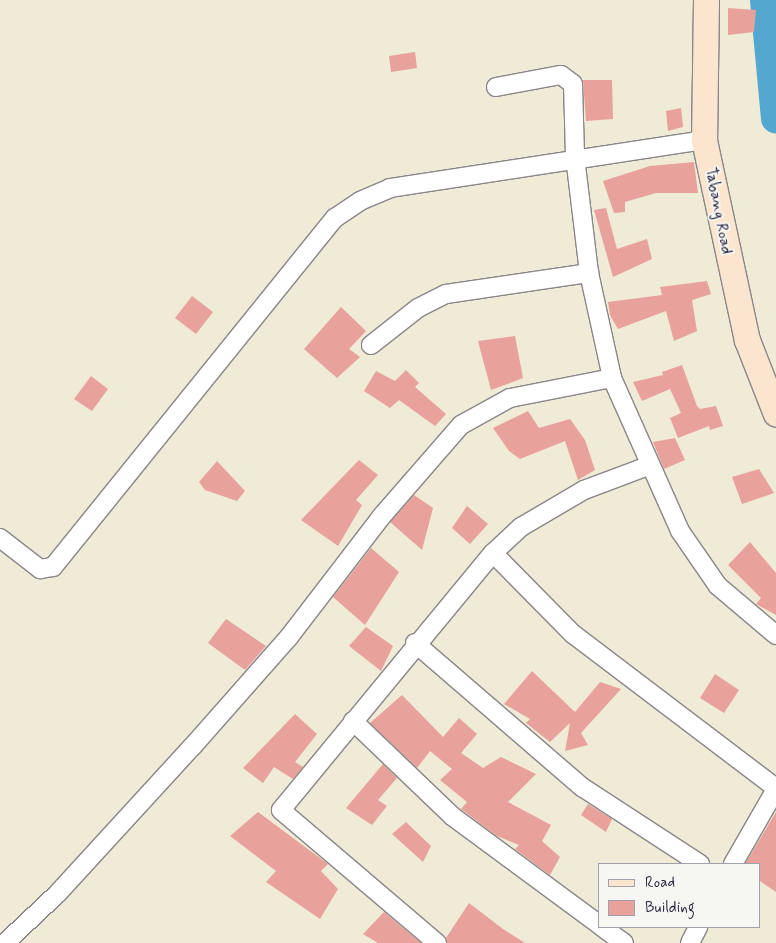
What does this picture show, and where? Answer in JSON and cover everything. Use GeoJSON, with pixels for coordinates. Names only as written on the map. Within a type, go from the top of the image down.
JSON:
{"type":"FeatureCollection","features":[{"type":"Feature","properties":{"kind":"main road","name":"Tabang Road"},"geometry":{"type":"LineString","coordinates":[[706,0],[704,140],[747,340],[776,414]]}},
{"type":"Feature","properties":{"kind":"street"},"geometry":{"type":"LineString","coordinates":[[496,87],[561,75],[569,78],[575,157],[589,273],[612,378],[648,466],[680,531],[718,586],[776,635]]}},
{"type":"Feature","properties":{"kind":"street"},"geometry":{"type":"LineString","coordinates":[[0,538],[40,569],[53,567],[335,218],[360,201],[390,188],[575,157],[704,140]]}},
{"type":"Feature","properties":{"kind":"street"},"geometry":{"type":"LineString","coordinates":[[371,345],[418,308],[446,294],[589,273]]}},
{"type":"Feature","properties":{"kind":"street"},"geometry":{"type":"LineString","coordinates":[[5,943],[58,893],[211,725],[461,425],[510,398],[612,378]]}},
{"type":"Feature","properties":{"kind":"street"},"geometry":{"type":"LineString","coordinates":[[437,943],[281,810],[415,643],[493,553],[521,527],[584,490],[648,466]]}},
{"type":"Feature","properties":{"kind":"street"},"geometry":{"type":"LineString","coordinates":[[493,553],[573,634],[776,788],[734,863]]}},
{"type":"Feature","properties":{"kind":"street"},"geometry":{"type":"LineString","coordinates":[[415,643],[582,787],[698,863]]}},
{"type":"Feature","properties":{"kind":"street"},"geometry":{"type":"LineString","coordinates":[[354,721],[452,816],[598,924]]}},
{"type":"Feature","properties":{"kind":"street"},"geometry":{"type":"LineString","coordinates":[[604,928],[624,943]]}},
{"type":"Feature","properties":{"kind":"street"},"geometry":{"type":"LineString","coordinates":[[690,943],[698,928]]}},
{"type":"Feature","properties":{"kind":"building"},"geometry":{"type":"Polygon","coordinates":[[[728,8],[756,10],[754,32],[728,35],[728,8]]]}},
{"type":"Feature","properties":{"kind":"building"},"geometry":{"type":"Polygon","coordinates":[[[415,52],[417,68],[391,72],[389,56],[415,52]]]}},
{"type":"Feature","properties":{"kind":"building"},"geometry":{"type":"Polygon","coordinates":[[[583,80],[612,80],[613,119],[586,121],[583,80]]]}},
{"type":"Feature","properties":{"kind":"building"},"geometry":{"type":"Polygon","coordinates":[[[681,108],[683,127],[668,131],[666,111],[681,108]]]}},
{"type":"Feature","properties":{"kind":"building"},"geometry":{"type":"Polygon","coordinates":[[[694,162],[698,193],[656,193],[625,202],[625,212],[614,213],[603,181],[650,166],[694,162]]]}},
{"type":"Feature","properties":{"kind":"building"},"geometry":{"type":"Polygon","coordinates":[[[606,208],[617,249],[647,239],[652,259],[613,277],[594,210],[606,208]]]}},
{"type":"Feature","properties":{"kind":"building"},"geometry":{"type":"Polygon","coordinates":[[[707,281],[711,294],[692,300],[697,331],[674,341],[666,311],[618,329],[610,315],[608,302],[662,295],[660,287],[707,281]]]}},
{"type":"Feature","properties":{"kind":"building"},"geometry":{"type":"Polygon","coordinates":[[[192,296],[213,312],[196,334],[175,318],[192,296]]]}},
{"type":"Feature","properties":{"kind":"building"},"geometry":{"type":"Polygon","coordinates":[[[341,307],[366,331],[349,349],[360,357],[337,378],[304,349],[341,307]]]}},
{"type":"Feature","properties":{"kind":"building"},"geometry":{"type":"Polygon","coordinates":[[[515,336],[523,378],[491,390],[478,341],[515,336]]]}},
{"type":"Feature","properties":{"kind":"building"},"geometry":{"type":"Polygon","coordinates":[[[682,365],[697,406],[700,409],[716,406],[723,426],[710,430],[709,426],[678,438],[670,418],[681,413],[670,389],[642,401],[633,382],[663,375],[662,372],[682,365]]]}},
{"type":"Feature","properties":{"kind":"building"},"geometry":{"type":"Polygon","coordinates":[[[406,370],[419,383],[415,387],[446,414],[435,426],[399,400],[390,408],[364,391],[376,371],[395,381],[406,370]]]}},
{"type":"Feature","properties":{"kind":"building"},"geometry":{"type":"Polygon","coordinates":[[[91,376],[108,389],[92,411],[74,399],[91,376]]]}},
{"type":"Feature","properties":{"kind":"building"},"geometry":{"type":"Polygon","coordinates":[[[528,411],[539,428],[570,419],[585,440],[595,470],[578,480],[565,441],[520,459],[509,451],[493,428],[528,411]]]}},
{"type":"Feature","properties":{"kind":"building"},"geometry":{"type":"Polygon","coordinates":[[[675,438],[685,460],[664,469],[653,442],[675,438]]]}},
{"type":"Feature","properties":{"kind":"building"},"geometry":{"type":"Polygon","coordinates":[[[359,460],[378,475],[356,500],[362,505],[338,546],[301,520],[359,460]]]}},
{"type":"Feature","properties":{"kind":"building"},"geometry":{"type":"Polygon","coordinates":[[[217,461],[245,491],[237,501],[205,490],[199,482],[217,461]]]}},
{"type":"Feature","properties":{"kind":"building"},"geometry":{"type":"Polygon","coordinates":[[[759,469],[774,493],[742,504],[732,477],[759,469]]]}},
{"type":"Feature","properties":{"kind":"building"},"geometry":{"type":"Polygon","coordinates":[[[414,495],[433,508],[422,550],[390,522],[414,495]]]}},
{"type":"Feature","properties":{"kind":"building"},"geometry":{"type":"Polygon","coordinates":[[[467,506],[488,524],[470,544],[452,528],[467,506]]]}},
{"type":"Feature","properties":{"kind":"building"},"geometry":{"type":"Polygon","coordinates":[[[750,542],[776,573],[776,615],[756,604],[761,598],[728,565],[750,542]]]}},
{"type":"Feature","properties":{"kind":"building"},"geometry":{"type":"Polygon","coordinates":[[[371,548],[399,572],[365,625],[333,597],[371,548]]]}},
{"type":"Feature","properties":{"kind":"building"},"geometry":{"type":"Polygon","coordinates":[[[226,619],[266,646],[245,670],[208,643],[226,619]]]}},
{"type":"Feature","properties":{"kind":"building"},"geometry":{"type":"Polygon","coordinates":[[[366,627],[393,646],[381,671],[349,646],[366,627]]]}},
{"type":"Feature","properties":{"kind":"building"},"geometry":{"type":"Polygon","coordinates":[[[532,671],[575,712],[600,682],[621,689],[581,733],[588,745],[565,751],[570,723],[550,742],[526,723],[530,719],[504,704],[532,671]]]}},
{"type":"Feature","properties":{"kind":"building"},"geometry":{"type":"Polygon","coordinates":[[[715,674],[739,690],[724,713],[700,698],[715,674]]]}},
{"type":"Feature","properties":{"kind":"building"},"geometry":{"type":"Polygon","coordinates":[[[402,695],[443,737],[459,718],[477,734],[461,753],[483,768],[501,757],[536,774],[508,802],[551,825],[542,841],[560,857],[550,875],[515,849],[519,845],[497,836],[461,809],[467,802],[440,780],[452,769],[430,751],[417,768],[370,723],[402,695]]]}},
{"type":"Feature","properties":{"kind":"building"},"geometry":{"type":"Polygon","coordinates":[[[295,714],[317,734],[295,762],[303,767],[293,779],[274,767],[263,783],[243,768],[295,714]]]}},
{"type":"Feature","properties":{"kind":"building"},"geometry":{"type":"Polygon","coordinates":[[[383,764],[397,778],[378,800],[387,806],[372,825],[346,808],[383,764]]]}},
{"type":"Feature","properties":{"kind":"building"},"geometry":{"type":"Polygon","coordinates":[[[588,804],[612,819],[606,832],[581,815],[588,804]]]}},
{"type":"Feature","properties":{"kind":"building"},"geometry":{"type":"Polygon","coordinates":[[[258,812],[328,864],[321,871],[338,889],[320,919],[266,882],[276,871],[230,836],[258,812]]]}},
{"type":"Feature","properties":{"kind":"building"},"geometry":{"type":"Polygon","coordinates":[[[776,812],[776,892],[761,882],[761,863],[746,863],[776,812]]]}},
{"type":"Feature","properties":{"kind":"building"},"geometry":{"type":"Polygon","coordinates":[[[406,822],[431,846],[423,862],[392,834],[406,822]]]}},
{"type":"Feature","properties":{"kind":"building"},"geometry":{"type":"Polygon","coordinates":[[[469,903],[525,943],[447,943],[446,938],[469,903]]]}},
{"type":"Feature","properties":{"kind":"building"},"geometry":{"type":"Polygon","coordinates":[[[384,912],[421,943],[378,943],[363,934],[384,912]]]}},
{"type":"Feature","properties":{"kind":"waterway"},"geometry":{"type":"LineString","coordinates":[[765,0],[776,118]]}}]}
